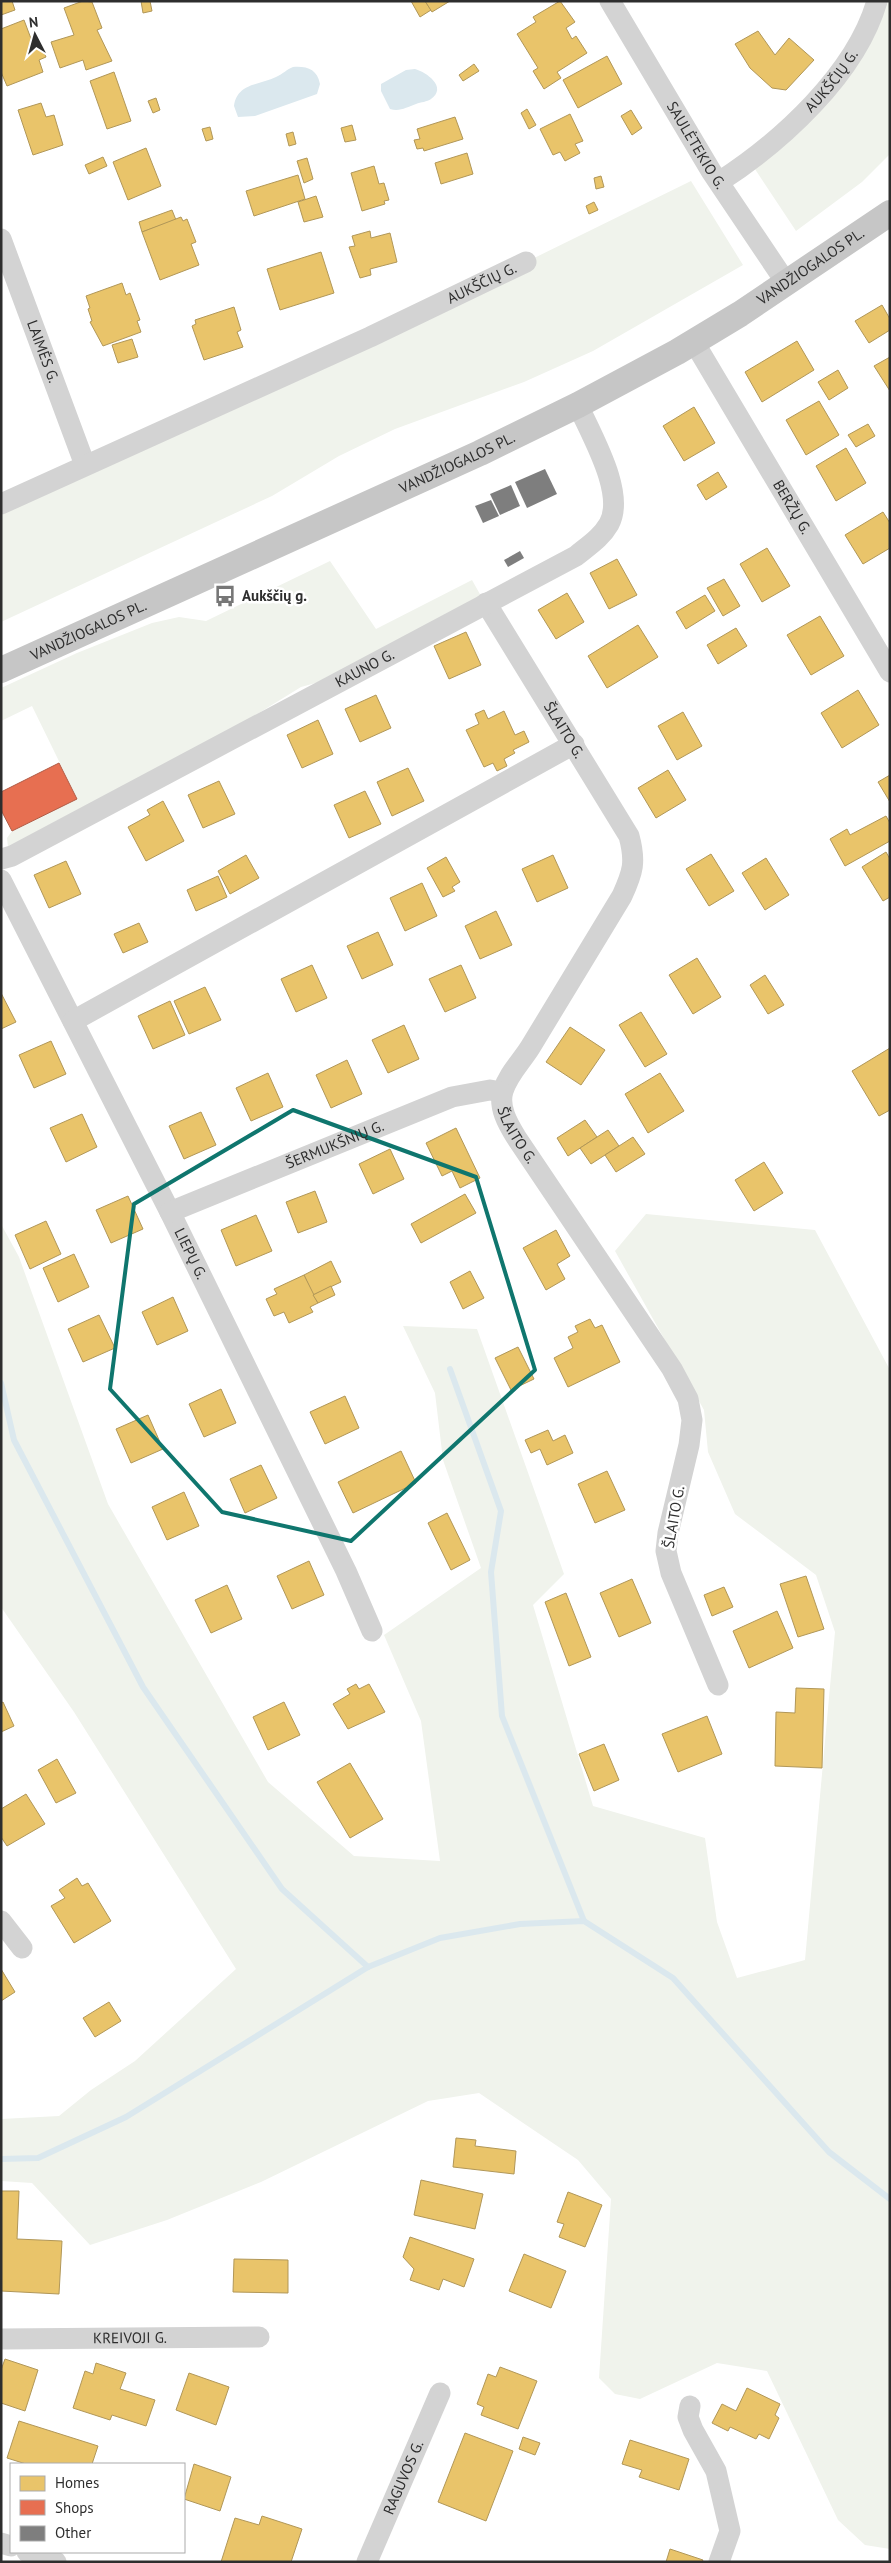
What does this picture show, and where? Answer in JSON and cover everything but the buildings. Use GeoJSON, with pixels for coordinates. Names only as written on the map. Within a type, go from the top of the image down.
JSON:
{"type":"FeatureCollection","features":[{"type":"Feature","properties":{"kind":"main road","name":"VANDŽIOGALOS PL."},"geometry":{"type":"LineString","coordinates":[[1,670],[480,452],[578,405],[694,342],[787,284],[890,214]]}},
{"type":"Feature","properties":{"kind":"street","name":"SAULĖTEKIO G."},"geometry":{"type":"LineString","coordinates":[[610,1],[718,182],[787,284]]}},
{"type":"Feature","properties":{"kind":"street","name":"AUKŠČIŲ G."},"geometry":{"type":"LineString","coordinates":[[718,182],[741,168],[794,122],[832,82],[860,45],[877,1]]}},
{"type":"Feature","properties":{"kind":"street","name":"LAIMĖS G."},"geometry":{"type":"LineString","coordinates":[[1,239],[85,465]]}},
{"type":"Feature","properties":{"kind":"street","name":"AUKŠČIŲ G."},"geometry":{"type":"LineString","coordinates":[[1,504],[370,337],[526,262]]}},
{"type":"Feature","properties":{"kind":"street","name":"BERŽŲ G."},"geometry":{"type":"LineString","coordinates":[[694,342],[890,672]]}},
{"type":"Feature","properties":{"kind":"street","name":"KAUNO G."},"geometry":{"type":"LineString","coordinates":[[1,859],[12,856],[576,556],[600,538],[609,524],[614,499],[611,484],[578,405]]}},
{"type":"Feature","properties":{"kind":"street","name":"ŠLAITO G."},"geometry":{"type":"LineString","coordinates":[[486,603],[629,836],[634,862],[631,876],[622,896],[528,1052],[510,1076],[502,1092],[502,1106],[506,1120],[516,1137],[672,1369],[688,1399],[692,1420],[689,1445],[668,1533],[666,1551],[671,1573],[718,1685]]}},
{"type":"Feature","properties":{"kind":"street"},"geometry":{"type":"LineString","coordinates":[[72,1021],[574,744]]}},
{"type":"Feature","properties":{"kind":"street","name":"LIEPŲ G."},"geometry":{"type":"LineString","coordinates":[[1,880],[170,1212],[346,1571],[372,1631]]}},
{"type":"Feature","properties":{"kind":"street","name":"ŠERMUKŠNIŲ G."},"geometry":{"type":"LineString","coordinates":[[170,1212],[452,1097],[490,1090],[502,1092]]}},
{"type":"Feature","properties":{"kind":"street"},"geometry":{"type":"LineString","coordinates":[[1,1921],[22,1948]]}},
{"type":"Feature","properties":{"kind":"street","name":"KREIVOJI G."},"geometry":{"type":"LineString","coordinates":[[1,2339],[259,2337]]}},
{"type":"Feature","properties":{"kind":"street","name":"RAGUVOS G."},"geometry":{"type":"LineString","coordinates":[[368,2562],[440,2393]]}},
{"type":"Feature","properties":{"kind":"street"},"geometry":{"type":"LineString","coordinates":[[690,2406],[688,2417],[693,2430],[716,2471],[730,2531],[719,2562]]}},
{"type":"Feature","properties":{"kind":"street"},"geometry":{"type":"LineString","coordinates":[[30,2553],[56,2562]]}},
{"type":"Feature","properties":{"kind":"highlighted area"},"geometry":{"type":"Polygon","coordinates":[[[293,1110],[476,1177],[535,1370],[351,1541],[222,1512],[110,1389],[134,1204],[293,1110]]]}},
{"type":"Feature","properties":{"kind":"shaded area"},"geometry":{"type":"Polygon","coordinates":[[[877,1],[890,1],[890,154],[862,182],[796,231],[749,160],[794,122],[877,1]]]}},
{"type":"Feature","properties":{"kind":"shaded area"},"geometry":{"type":"Polygon","coordinates":[[[293,67],[303,67],[314,72],[320,84],[317,94],[255,116],[238,117],[234,106],[236,98],[244,89],[270,80],[293,67]]]}},
{"type":"Feature","properties":{"kind":"shaded area"},"geometry":{"type":"Polygon","coordinates":[[[415,69],[425,73],[434,81],[437,90],[436,94],[429,100],[403,109],[390,109],[381,91],[381,84],[406,70],[415,69]]]}},
{"type":"Feature","properties":{"kind":"shaded area"},"geometry":{"type":"Polygon","coordinates":[[[691,181],[743,265],[593,351],[524,382],[395,429],[339,456],[272,496],[1,622],[1,504],[526,262],[691,181]]]}},
{"type":"Feature","properties":{"kind":"shaded area"},"geometry":{"type":"Polygon","coordinates":[[[330,561],[376,629],[472,580],[481,596],[323,681],[301,687],[249,719],[8,847],[7,838],[12,831],[77,798],[32,706],[1,721],[1,688],[77,653],[152,623],[179,617],[206,621],[330,561]]]}},
{"type":"Feature","properties":{"kind":"shaded area"},"geometry":{"type":"Polygon","coordinates":[[[646,1214],[815,1230],[890,1370],[890,2549],[865,2545],[838,2520],[767,2371],[717,2363],[640,2399],[615,2394],[599,2378],[611,2199],[578,2160],[479,2093],[428,2101],[261,2182],[167,2220],[90,2245],[32,2183],[1,2181],[1,2119],[59,2116],[91,2090],[135,2061],[236,1969],[74,1712],[1,1607],[1,1224],[19,1257],[108,1504],[268,1782],[354,1856],[440,1861],[421,1721],[384,1635],[481,1568],[443,1460],[435,1393],[403,1326],[477,1329],[564,1574],[533,1605],[593,1806],[705,1838],[717,1922],[737,1978],[805,1960],[835,1632],[816,1575],[735,1514],[708,1452],[704,1410],[615,1251],[646,1214]]]}},
{"type":"Feature","properties":{"kind":"waterway"},"geometry":{"type":"LineString","coordinates":[[450,1369],[501,1511],[491,1572],[502,1716],[584,1921]]}},
{"type":"Feature","properties":{"kind":"waterway"},"geometry":{"type":"LineString","coordinates":[[1,1383],[14,1440],[143,1687],[282,1889],[368,1967]]}},
{"type":"Feature","properties":{"kind":"waterway"},"geometry":{"type":"LineString","coordinates":[[1,2159],[38,2158],[126,2117],[368,1967],[440,1938],[520,1924],[584,1921],[673,1978],[829,2152],[890,2199]]}},
{"type":"Feature","properties":{"kind":"place","name":"Aukščių g."},"geometry":{"type":"Point","coordinates":[225,596]}}]}
